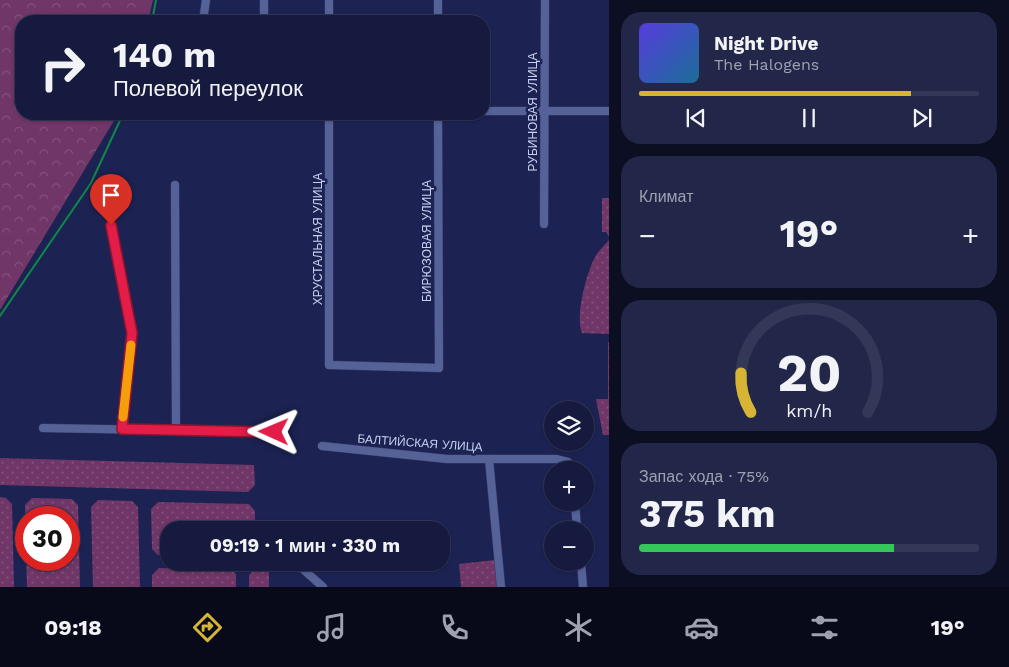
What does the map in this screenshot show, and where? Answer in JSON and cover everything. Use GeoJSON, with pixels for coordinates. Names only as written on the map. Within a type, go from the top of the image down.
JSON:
{"type":"FeatureCollection","features":[{"type":"Feature","properties":{"kind":"street"},"geometry":{"type":"LineString","coordinates":[[204,15],[206,0]]}},
{"type":"Feature","properties":{"kind":"street"},"geometry":{"type":"LineString","coordinates":[[264,0],[264,15]]}},
{"type":"Feature","properties":{"kind":"street"},"geometry":{"type":"LineString","coordinates":[[329,0],[329,15]]}},
{"type":"Feature","properties":{"kind":"street"},"geometry":{"type":"LineString","coordinates":[[438,0],[438,15]]}},
{"type":"Feature","properties":{"kind":"street","name":"РУБИНОВАЯ УЛИЦА"},"geometry":{"type":"LineString","coordinates":[[544,224],[545,0]]}},
{"type":"Feature","properties":{"kind":"street"},"geometry":{"type":"LineString","coordinates":[[490,111],[609,111]]}},
{"type":"Feature","properties":{"kind":"street","name":"ХРУСТАЛЬНАЯ УЛИЦА"},"geometry":{"type":"LineString","coordinates":[[329,120],[329,365],[439,368]]}},
{"type":"Feature","properties":{"kind":"street","name":"БИРЮЗОВАЯ УЛИЦА"},"geometry":{"type":"LineString","coordinates":[[438,120],[439,368]]}},
{"type":"Feature","properties":{"kind":"street"},"geometry":{"type":"LineString","coordinates":[[175,185],[176,430]]}},
{"type":"Feature","properties":{"kind":"street"},"geometry":{"type":"LineString","coordinates":[[111,225],[132,333],[122,429]]}},
{"type":"Feature","properties":{"kind":"street"},"geometry":{"type":"LineString","coordinates":[[43,428],[274,432]]}},
{"type":"Feature","properties":{"kind":"street","name":"БАЛТИЙСКАЯ УЛИЦА"},"geometry":{"type":"LineString","coordinates":[[322,446],[447,459],[556,459],[564,461]]}},
{"type":"Feature","properties":{"kind":"street"},"geometry":{"type":"LineString","coordinates":[[489,459],[502,587]]}},
{"type":"Feature","properties":{"kind":"street"},"geometry":{"type":"LineString","coordinates":[[305,571],[323,587]]}},
{"type":"Feature","properties":{"kind":"street"},"geometry":{"type":"LineString","coordinates":[[581,571],[583,587]]}},
{"type":"Feature","properties":{"kind":"green space"},"geometry":{"type":"Polygon","coordinates":[[[0,0],[153,0],[149,15],[15,15],[15,120],[114,120],[0,310],[0,0]]]}},
{"type":"Feature","properties":{"kind":"green space"},"geometry":{"type":"Polygon","coordinates":[[[602,198],[609,198],[609,237],[606,232],[602,232],[602,198]]]}},
{"type":"Feature","properties":{"kind":"green space"},"geometry":{"type":"Polygon","coordinates":[[[609,240],[609,334],[582,333],[580,317],[585,285],[595,256],[609,240]]]}},
{"type":"Feature","properties":{"kind":"green space"},"geometry":{"type":"Polygon","coordinates":[[[608,342],[609,435],[603,435],[596,399],[608,399],[608,342]]]}},
{"type":"Feature","properties":{"kind":"green space"},"geometry":{"type":"Polygon","coordinates":[[[0,458],[254,465],[255,485],[248,492],[0,485],[0,458]]]}},
{"type":"Feature","properties":{"kind":"green space"},"geometry":{"type":"Polygon","coordinates":[[[0,497],[6,498],[12,504],[14,587],[0,587],[0,497]]]}},
{"type":"Feature","properties":{"kind":"green space"},"geometry":{"type":"Polygon","coordinates":[[[32,498],[72,499],[78,506],[25,506],[32,498]]]}},
{"type":"Feature","properties":{"kind":"green space"},"geometry":{"type":"Polygon","coordinates":[[[98,500],[132,501],[138,507],[140,587],[93,587],[91,507],[98,500]]]}},
{"type":"Feature","properties":{"kind":"green space"},"geometry":{"type":"Polygon","coordinates":[[[158,502],[249,504],[255,511],[255,521],[160,521],[160,555],[158,555],[152,549],[151,509],[158,502]]]}},
{"type":"Feature","properties":{"kind":"green space"},"geometry":{"type":"Polygon","coordinates":[[[495,560],[498,587],[461,587],[459,564],[495,560]]]}},
{"type":"Feature","properties":{"kind":"green space"},"geometry":{"type":"Polygon","coordinates":[[[159,568],[160,571],[233,571],[236,574],[236,587],[152,587],[152,575],[159,568]]]}},
{"type":"Feature","properties":{"kind":"green space"},"geometry":{"type":"Polygon","coordinates":[[[26,571],[80,571],[80,587],[27,587],[26,571]]]}},
{"type":"Feature","properties":{"kind":"green space"},"geometry":{"type":"Polygon","coordinates":[[[253,571],[269,571],[269,587],[249,587],[249,575],[253,571]]]}},
{"type":"Feature","properties":{"kind":"waterway"},"geometry":{"type":"LineString","coordinates":[[153,15],[156,0]]}},
{"type":"Feature","properties":{"kind":"waterway"},"geometry":{"type":"LineString","coordinates":[[0,316],[91,183],[120,120]]}},
{"type":"Feature","properties":{"kind":"slow traffic"},"geometry":{"type":"LineString","coordinates":[[123,417],[131,345]]}},
{"type":"Feature","properties":{"kind":"route"},"geometry":{"type":"LineString","coordinates":[[111,225],[132,333],[122,429],[274,432]]}}]}
